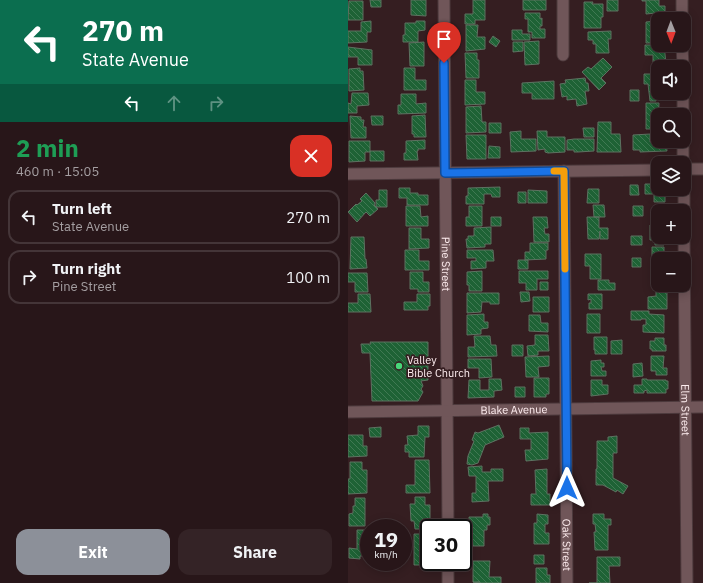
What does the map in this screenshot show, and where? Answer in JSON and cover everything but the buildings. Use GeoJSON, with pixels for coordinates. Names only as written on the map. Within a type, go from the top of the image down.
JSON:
{"type":"FeatureCollection","features":[{"type":"Feature","properties":{"kind":"street","name":"Pine Street"},"geometry":{"type":"LineString","coordinates":[[444,0],[448,519]]}},
{"type":"Feature","properties":{"kind":"street"},"geometry":{"type":"LineString","coordinates":[[563,0],[563,55]]}},
{"type":"Feature","properties":{"kind":"street"},"geometry":{"type":"LineString","coordinates":[[682,0],[682,12]]}},
{"type":"Feature","properties":{"kind":"street"},"geometry":{"type":"LineString","coordinates":[[691,170],[703,169]]}},
{"type":"Feature","properties":{"kind":"street"},"geometry":{"type":"LineString","coordinates":[[348,174],[651,170]]}},
{"type":"Feature","properties":{"kind":"street","name":"Oak Street"},"geometry":{"type":"LineString","coordinates":[[564,171],[567,583]]}},
{"type":"Feature","properties":{"kind":"street","name":"Elm Street"},"geometry":{"type":"LineString","coordinates":[[684,244],[686,583]]}},
{"type":"Feature","properties":{"kind":"street","name":"Blake Avenue"},"geometry":{"type":"LineString","coordinates":[[348,412],[703,408]]}},
{"type":"Feature","properties":{"kind":"street"},"geometry":{"type":"LineString","coordinates":[[448,571],[448,583]]}},
{"type":"Feature","properties":{"kind":"slow traffic"},"geometry":{"type":"LineString","coordinates":[[554,171],[564,171],[565,269]]}},
{"type":"Feature","properties":{"kind":"place","name":"Valley Bible Church"},"geometry":{"type":"Point","coordinates":[399,366]}},
{"type":"Feature","properties":{"kind":"route"},"geometry":{"type":"LineString","coordinates":[[444,63],[445,173],[564,171],[567,488]]}}]}
